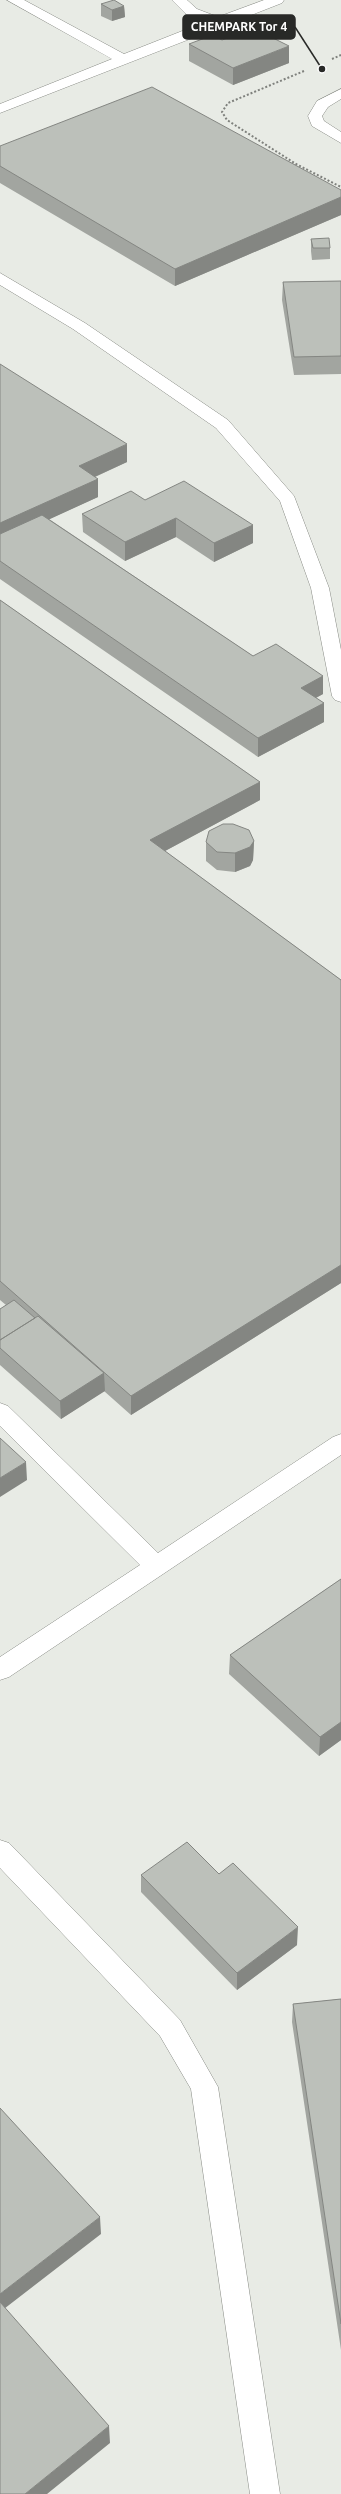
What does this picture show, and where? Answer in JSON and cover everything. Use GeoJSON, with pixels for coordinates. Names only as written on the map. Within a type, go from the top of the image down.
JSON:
{"type":"FeatureCollection","features":[{"type":"Feature","properties":{"kind":"street"},"geometry":{"type":"LineString","coordinates":[[14,0],[123,59]]}},
{"type":"Feature","properties":{"kind":"street"},"geometry":{"type":"LineString","coordinates":[[179,0],[192,12],[217,22]]}},
{"type":"Feature","properties":{"kind":"street"},"geometry":{"type":"LineString","coordinates":[[0,109],[217,22],[277,0]]}},
{"type":"Feature","properties":{"kind":"street"},"geometry":{"type":"LineString","coordinates":[[341,92],[322,104],[315,116],[317,123],[341,139]]}},
{"type":"Feature","properties":{"kind":"street"},"geometry":{"type":"LineString","coordinates":[[0,278],[80,326],[222,424],[288,500],[320,588],[341,696]]}},
{"type":"Feature","properties":{"kind":"street"},"geometry":{"type":"LineString","coordinates":[[0,1412],[156,1566]]}},
{"type":"Feature","properties":{"kind":"street"},"geometry":{"type":"LineString","coordinates":[[0,1670],[341,1443]]}},
{"type":"Feature","properties":{"kind":"street"},"geometry":{"type":"LineString","coordinates":[[0,1851],[170,2028],[204,2087],[265,2494]]}},
{"type":"Feature","properties":{"kind":"building"},"geometry":{"type":"Polygon","coordinates":[[[114,0],[124,6],[112,10],[101,4],[114,0]]]}},
{"type":"Feature","properties":{"kind":"building"},"geometry":{"type":"Polygon","coordinates":[[[253,28],[289,46],[233,68],[189,44],[213,35],[222,40],[253,28]]]}},
{"type":"Feature","properties":{"kind":"building"},"geometry":{"type":"Polygon","coordinates":[[[152,87],[341,190],[341,197],[175,269],[0,166],[0,146],[152,87]]]}},
{"type":"Feature","properties":{"kind":"building"},"geometry":{"type":"Polygon","coordinates":[[[329,238],[330,248],[313,248],[311,239],[329,238]]]}},
{"type":"Feature","properties":{"kind":"building"},"geometry":{"type":"Polygon","coordinates":[[[341,281],[341,356],[294,357],[283,282],[341,281]]]}},
{"type":"Feature","properties":{"kind":"building"},"geometry":{"type":"Polygon","coordinates":[[[0,364],[127,444],[79,466],[98,479],[0,523],[0,364]]]}},
{"type":"Feature","properties":{"kind":"building"},"geometry":{"type":"Polygon","coordinates":[[[184,481],[253,525],[214,543],[176,518],[125,542],[82,514],[131,491],[145,500],[184,481]]]}},
{"type":"Feature","properties":{"kind":"building"},"geometry":{"type":"Polygon","coordinates":[[[42,515],[253,656],[276,644],[323,676],[301,688],[324,703],[258,738],[0,561],[0,534],[42,515]]]}},
{"type":"Feature","properties":{"kind":"building"},"geometry":{"type":"Polygon","coordinates":[[[0,600],[260,782],[150,840],[341,980],[341,1265],[131,1396],[0,1281],[0,600]]]}},
{"type":"Feature","properties":{"kind":"building"},"geometry":{"type":"Polygon","coordinates":[[[223,824],[233,824],[249,830],[254,841],[250,847],[235,853],[217,852],[206,842],[209,831],[223,824]]]}},
{"type":"Feature","properties":{"kind":"building"},"geometry":{"type":"Polygon","coordinates":[[[14,1300],[35,1318],[0,1340],[0,1309],[14,1300]]]}},
{"type":"Feature","properties":{"kind":"building"},"geometry":{"type":"Polygon","coordinates":[[[38,1316],[104,1373],[60,1401],[0,1348],[0,1340],[38,1316]]]}},
{"type":"Feature","properties":{"kind":"building"},"geometry":{"type":"Polygon","coordinates":[[[0,1438],[26,1462],[0,1478],[0,1438]]]}},
{"type":"Feature","properties":{"kind":"building"},"geometry":{"type":"Polygon","coordinates":[[[341,1579],[341,1722],[320,1737],[230,1655],[341,1579]]]}},
{"type":"Feature","properties":{"kind":"building"},"geometry":{"type":"Polygon","coordinates":[[[187,1842],[219,1874],[233,1863],[298,1927],[237,1973],[141,1875],[187,1842]]]}},
{"type":"Feature","properties":{"kind":"building"},"geometry":{"type":"Polygon","coordinates":[[[341,1999],[341,2324],[293,2004],[341,1999]]]}},
{"type":"Feature","properties":{"kind":"building"},"geometry":{"type":"Polygon","coordinates":[[[0,2108],[100,2217],[0,2294],[0,2108]]]}},
{"type":"Feature","properties":{"kind":"building"},"geometry":{"type":"Polygon","coordinates":[[[0,2302],[109,2426],[25,2494],[0,2494],[0,2302]]]}},
{"type":"Feature","properties":{"kind":"place","name":"CHEMPARK Tor 4"},"geometry":{"type":"Point","coordinates":[322,69]}}]}
